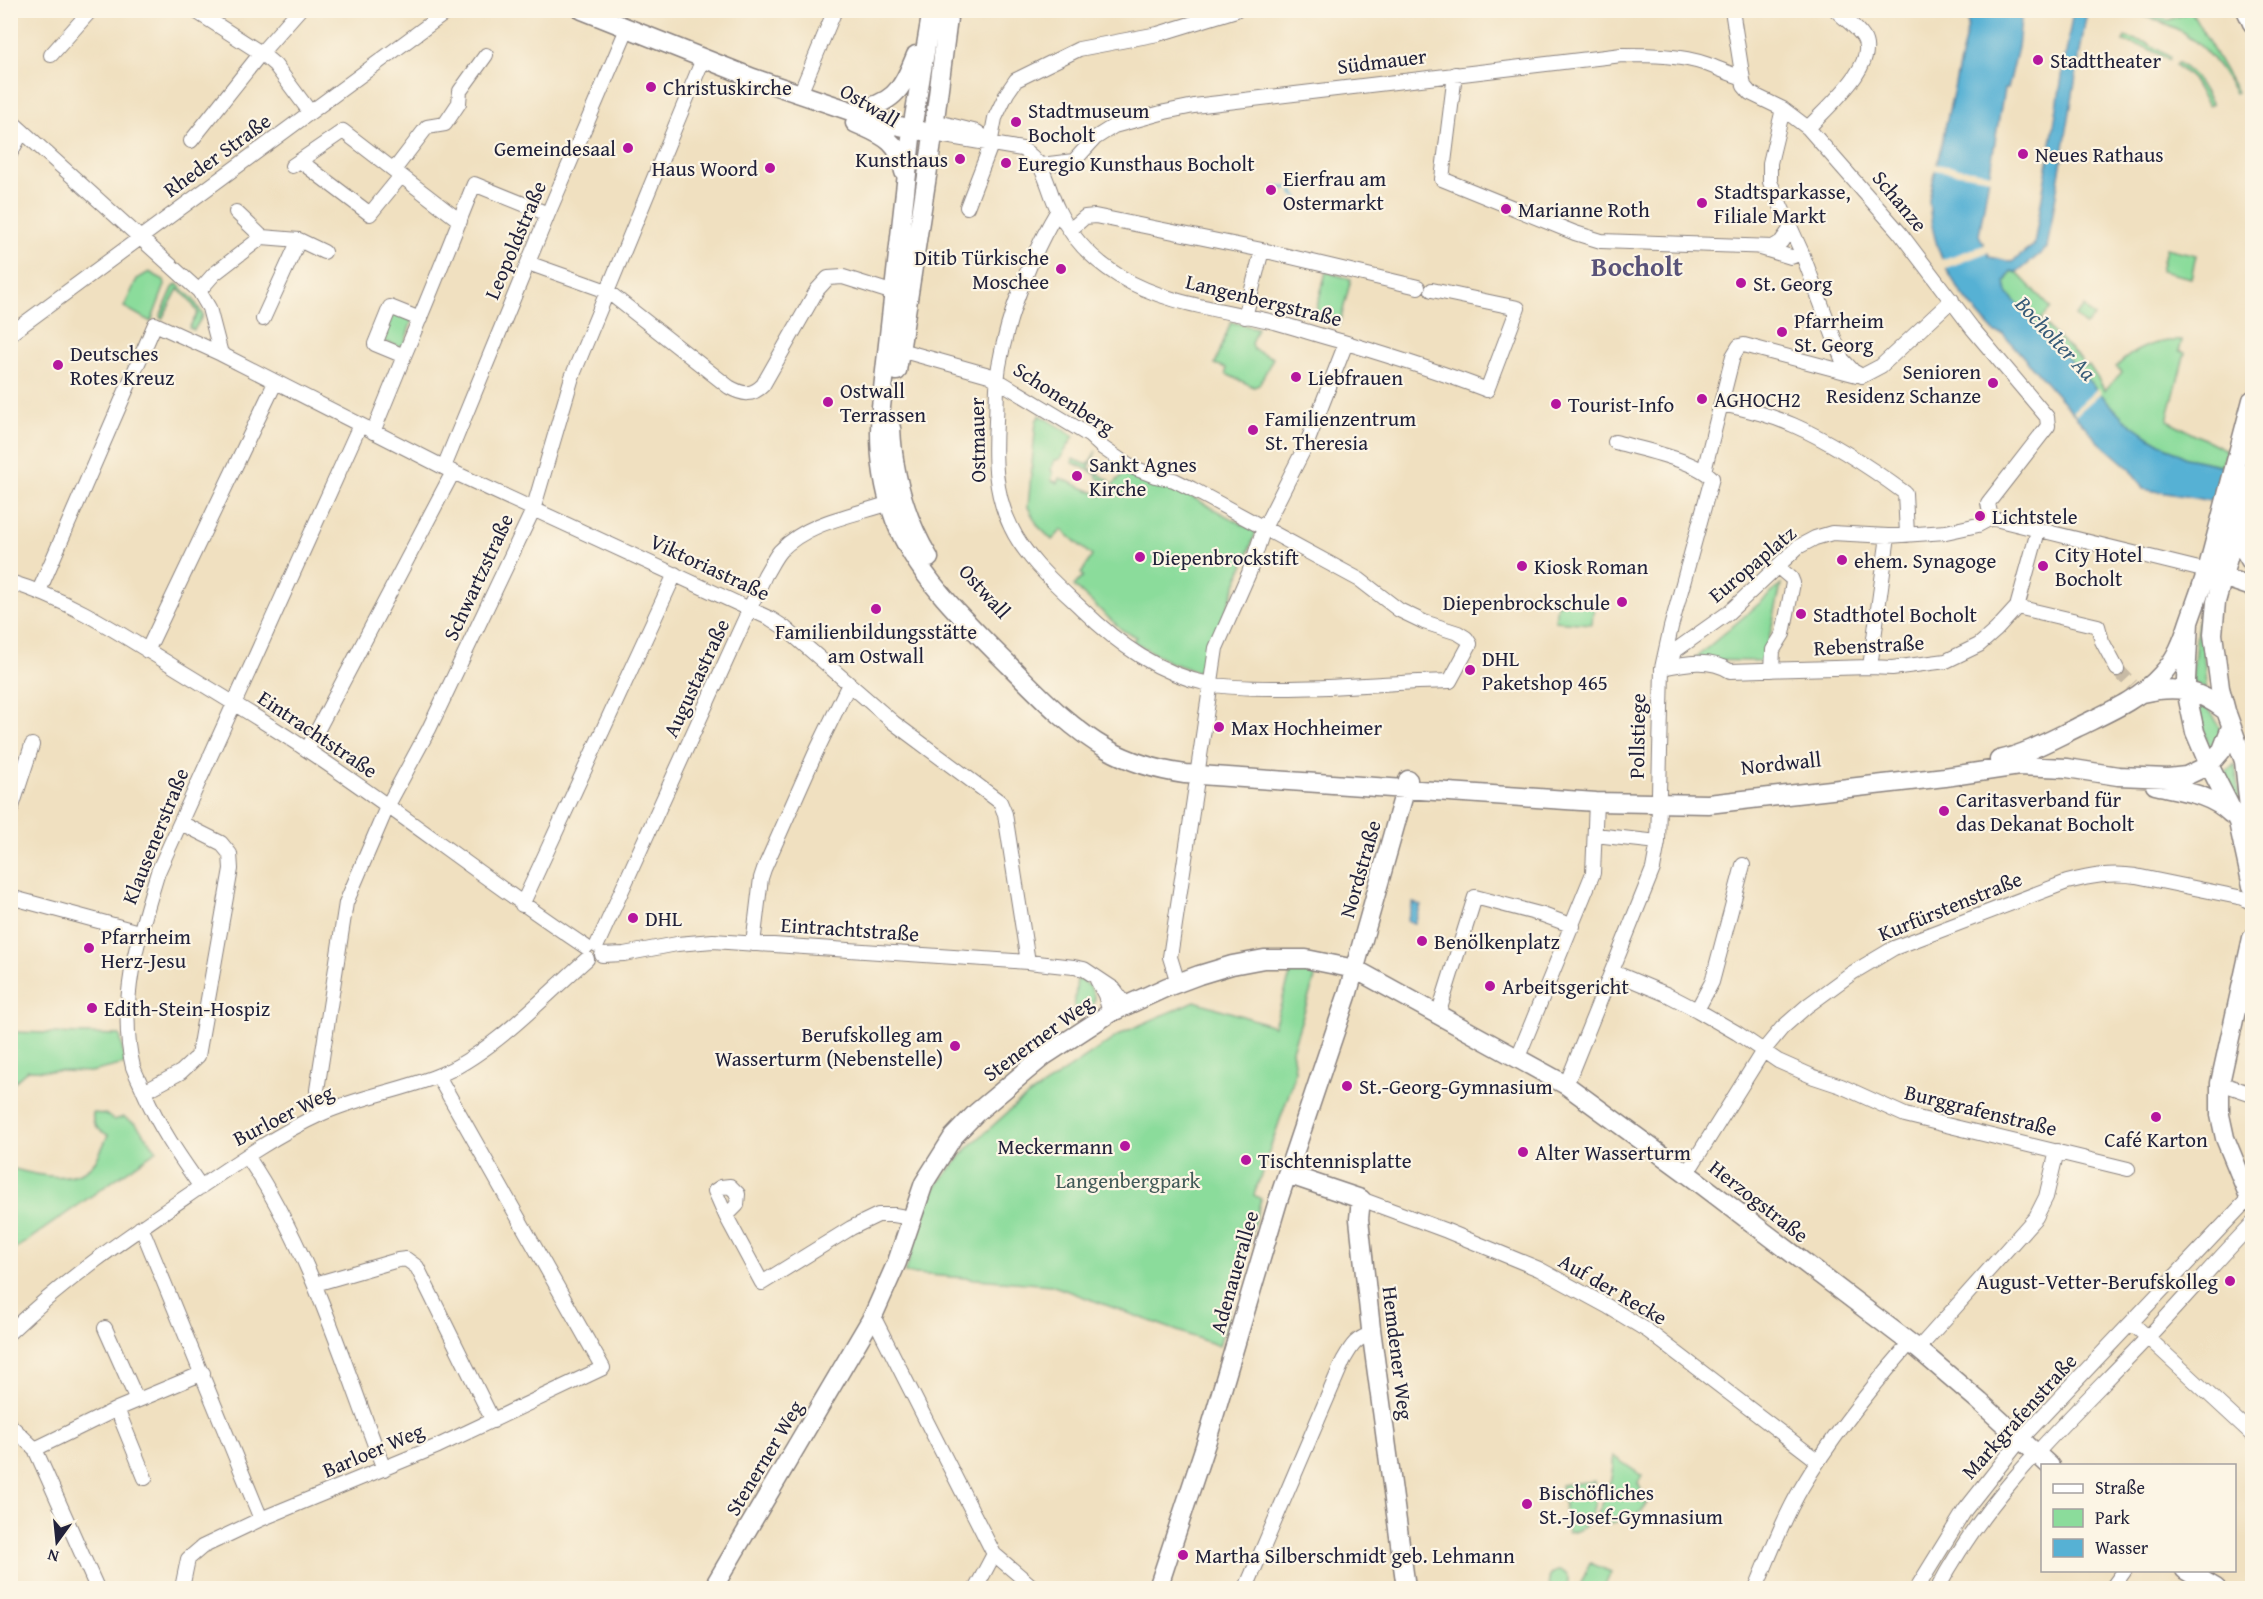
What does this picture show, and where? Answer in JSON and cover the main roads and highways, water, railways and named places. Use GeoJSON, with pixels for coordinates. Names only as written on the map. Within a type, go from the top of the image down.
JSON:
{"type":"FeatureCollection","features":[{"type":"Feature","properties":{"kind":"main road"},"geometry":{"type":"LineString","coordinates":[[582,10],[703,59],[886,123],[923,125]]}},
{"type":"Feature","properties":{"kind":"main road"},"geometry":{"type":"LineString","coordinates":[[923,125],[949,10]]}},
{"type":"Feature","properties":{"kind":"main road"},"geometry":{"type":"LineString","coordinates":[[2246,10],[2253,23]]}},
{"type":"Feature","properties":{"kind":"main road"},"geometry":{"type":"LineString","coordinates":[[923,125],[932,56],[931,18]]}},
{"type":"Feature","properties":{"kind":"main road"},"geometry":{"type":"LineString","coordinates":[[869,107],[883,102],[898,92],[905,81],[931,18]]}},
{"type":"Feature","properties":{"kind":"main road"},"geometry":{"type":"LineString","coordinates":[[809,97],[869,107],[923,125]]}},
{"type":"Feature","properties":{"kind":"main road","name":"Ostwall"},"geometry":{"type":"LineString","coordinates":[[809,97],[844,118],[890,140],[903,161],[906,185]]}},
{"type":"Feature","properties":{"kind":"main road","name":"Ostwall"},"geometry":{"type":"LineString","coordinates":[[923,125],[906,185],[879,435],[881,468],[895,501],[904,539],[937,588],[1049,705],[1090,738],[1126,759],[1162,770],[1197,776],[1407,785]]}},
{"type":"Feature","properties":{"kind":"main road","name":"Ostwall"},"geometry":{"type":"LineString","coordinates":[[895,501],[891,427],[914,255],[923,125]]}},
{"type":"Feature","properties":{"kind":"main road"},"geometry":{"type":"LineString","coordinates":[[2253,400],[2238,457],[2232,513],[2215,574],[2190,621],[2186,690],[2195,732],[2238,822],[2253,886]]}},
{"type":"Feature","properties":{"kind":"main road"},"geometry":{"type":"LineString","coordinates":[[2253,470],[2232,513],[2240,543],[2253,563]]}},
{"type":"Feature","properties":{"kind":"main road"},"geometry":{"type":"LineString","coordinates":[[2215,574],[2253,587]]}},
{"type":"Feature","properties":{"kind":"main road"},"geometry":{"type":"LineString","coordinates":[[2215,574],[2213,634],[2220,688],[2244,761],[2253,835]]}},
{"type":"Feature","properties":{"kind":"main road","name":"Nordwall"},"geometry":{"type":"LineString","coordinates":[[1407,785],[1596,802],[1659,799],[1773,788],[1981,763],[2018,755],[2110,712],[2160,676],[2174,659],[2190,621]]}},
{"type":"Feature","properties":{"kind":"main road","name":"Nordwall"},"geometry":{"type":"LineString","coordinates":[[2137,691],[2186,690],[2211,700],[2229,719]]}},
{"type":"Feature","properties":{"kind":"main road"},"geometry":{"type":"LineString","coordinates":[[2118,776],[2168,778],[2186,776],[2209,765],[2222,750],[2229,719]]}},
{"type":"Feature","properties":{"kind":"main road"},"geometry":{"type":"LineString","coordinates":[[2056,738],[2054,754],[2056,759],[2067,768]]}},
{"type":"Feature","properties":{"kind":"main road","name":"Nordwall"},"geometry":{"type":"LineString","coordinates":[[1407,785],[1659,799],[1708,804],[1945,777],[2019,766],[2067,768],[2118,776]]}},
{"type":"Feature","properties":{"kind":"main road"},"geometry":{"type":"LineString","coordinates":[[2118,776],[2184,791],[2211,800],[2229,812],[2238,822]]}},
{"type":"Feature","properties":{"kind":"main road","name":"Nordstraße"},"geometry":{"type":"LineString","coordinates":[[1355,969],[1407,785]]}},
{"type":"Feature","properties":{"kind":"main road"},"geometry":{"type":"LineString","coordinates":[[2251,1201],[2225,1138],[2220,1115],[2220,1083],[2253,938]]}},
{"type":"Feature","properties":{"kind":"main road","name":"Stenerner Weg"},"geometry":{"type":"LineString","coordinates":[[713,1588],[873,1316],[897,1262],[918,1197],[931,1171],[953,1137],[976,1113],[1044,1056],[1118,1009],[1178,983],[1232,965],[1264,959],[1306,959],[1355,969]]}},
{"type":"Feature","properties":{"kind":"main road","name":"Herzogstraße"},"geometry":{"type":"LineString","coordinates":[[1355,969],[1566,1085],[1687,1173],[1914,1346],[2048,1464]]}},
{"type":"Feature","properties":{"kind":"main road","name":"Adenauerallee"},"geometry":{"type":"LineString","coordinates":[[1158,1588],[1207,1440],[1287,1174],[1355,969]]}},
{"type":"Feature","properties":{"kind":"main road","name":"Hemdener Weg"},"geometry":{"type":"LineString","coordinates":[[1287,1174],[1361,1199],[1359,1219],[1372,1334],[1406,1588]]}},
{"type":"Feature","properties":{"kind":"main road"},"geometry":{"type":"LineString","coordinates":[[2188,1572],[2216,1588]]}},
{"type":"Feature","properties":{"kind":"water"},"geometry":{"type":"Polygon","coordinates":[[[1967,11],[2022,11],[2018,47],[2008,89],[2004,89],[1979,235],[1990,257],[2012,262],[2034,245],[2073,11],[2087,11],[2047,248],[2017,273],[2011,271],[2005,282],[2007,293],[2123,418],[2186,458],[2252,472],[2252,511],[2143,489],[2131,470],[2098,441],[2003,334],[1995,333],[1981,318],[1948,272],[1935,239],[1929,199],[1968,26],[1967,11]]]}},
{"type":"Feature","properties":{"kind":"water"},"geometry":{"type":"Polygon","coordinates":[[[1413,903],[1421,905],[1415,923],[1407,921],[1413,903]]]}},
{"type":"Feature","properties":{"kind":"waterway"},"geometry":{"type":"LineString","coordinates":[[1274,188],[1293,188],[1293,194],[1298,197]]}},
{"type":"Feature","properties":{"kind":"tunnel"},"geometry":{"type":"LineString","coordinates":[[2117,669],[2132,685]]}},
{"type":"Feature","properties":{"kind":"place","name":"Stadttheater"},"geometry":{"type":"Point","coordinates":[2038,60]}},
{"type":"Feature","properties":{"kind":"place","name":"Christuskirche"},"geometry":{"type":"Point","coordinates":[651,87]}},
{"type":"Feature","properties":{"kind":"place","name":"Stadtmuseum Bocholt"},"geometry":{"type":"Point","coordinates":[1016,122]}},
{"type":"Feature","properties":{"kind":"place","name":"Gemeindesaal"},"geometry":{"type":"Point","coordinates":[628,148]}},
{"type":"Feature","properties":{"kind":"place","name":"Neues Rathaus"},"geometry":{"type":"Point","coordinates":[2023,154]}},
{"type":"Feature","properties":{"kind":"place","name":"Kunsthaus"},"geometry":{"type":"Point","coordinates":[960,159]}},
{"type":"Feature","properties":{"kind":"place","name":"Euregio Kunsthaus Bocholt"},"geometry":{"type":"Point","coordinates":[1006,163]}},
{"type":"Feature","properties":{"kind":"place","name":"Haus Woord"},"geometry":{"type":"Point","coordinates":[770,168]}},
{"type":"Feature","properties":{"kind":"place","name":"Eierfrau am Ostermarkt"},"geometry":{"type":"Point","coordinates":[1271,190]}},
{"type":"Feature","properties":{"kind":"place","name":"Stadtsparkasse, Filiale Markt"},"geometry":{"type":"Point","coordinates":[1702,203]}},
{"type":"Feature","properties":{"kind":"place","name":"Marianne Roth"},"geometry":{"type":"Point","coordinates":[1506,209]}},
{"type":"Feature","properties":{"kind":"place","name":"Ditib Türkische Moschee"},"geometry":{"type":"Point","coordinates":[1061,269]}},
{"type":"Feature","properties":{"kind":"place","name":"St. Georg"},"geometry":{"type":"Point","coordinates":[1741,283]}},
{"type":"Feature","properties":{"kind":"place","name":"Pfarrheim St. Georg"},"geometry":{"type":"Point","coordinates":[1782,332]}},
{"type":"Feature","properties":{"kind":"place","name":"Deutsches Rotes Kreuz"},"geometry":{"type":"Point","coordinates":[58,365]}},
{"type":"Feature","properties":{"kind":"place","name":"Liebfrauen"},"geometry":{"type":"Point","coordinates":[1296,377]}},
{"type":"Feature","properties":{"kind":"place","name":"Senioren Residenz Schanze"},"geometry":{"type":"Point","coordinates":[1993,383]}},
{"type":"Feature","properties":{"kind":"place","name":"AGHOCH2"},"geometry":{"type":"Point","coordinates":[1702,399]}},
{"type":"Feature","properties":{"kind":"place","name":"Ostwall Terrassen"},"geometry":{"type":"Point","coordinates":[828,402]}},
{"type":"Feature","properties":{"kind":"place","name":"Tourist-Info"},"geometry":{"type":"Point","coordinates":[1556,404]}},
{"type":"Feature","properties":{"kind":"place","name":"Familienzentrum St. Theresia"},"geometry":{"type":"Point","coordinates":[1253,430]}},
{"type":"Feature","properties":{"kind":"place","name":"Sankt Agnes Kirche"},"geometry":{"type":"Point","coordinates":[1077,476]}},
{"type":"Feature","properties":{"kind":"place","name":"Lichtstele"},"geometry":{"type":"Point","coordinates":[1980,516]}},
{"type":"Feature","properties":{"kind":"place","name":"Diepenbrockstift"},"geometry":{"type":"Point","coordinates":[1140,557]}},
{"type":"Feature","properties":{"kind":"place","name":"ehem. Synagoge"},"geometry":{"type":"Point","coordinates":[1842,560]}},
{"type":"Feature","properties":{"kind":"place","name":"Kiosk Roman"},"geometry":{"type":"Point","coordinates":[1522,566]}},
{"type":"Feature","properties":{"kind":"place","name":"City Hotel Bocholt"},"geometry":{"type":"Point","coordinates":[2043,566]}},
{"type":"Feature","properties":{"kind":"place","name":"Diepenbrockschule"},"geometry":{"type":"Point","coordinates":[1622,602]}},
{"type":"Feature","properties":{"kind":"place","name":"Familienbildungsstätte am Ostwall"},"geometry":{"type":"Point","coordinates":[876,609]}},
{"type":"Feature","properties":{"kind":"place","name":"Stadthotel Bocholt"},"geometry":{"type":"Point","coordinates":[1801,614]}},
{"type":"Feature","properties":{"kind":"place","name":"DHL Paketshop 465"},"geometry":{"type":"Point","coordinates":[1470,670]}},
{"type":"Feature","properties":{"kind":"place","name":"Max Hochheimer"},"geometry":{"type":"Point","coordinates":[1219,727]}},
{"type":"Feature","properties":{"kind":"place","name":"Caritasverband für das Dekanat Bocholt"},"geometry":{"type":"Point","coordinates":[1944,811]}},
{"type":"Feature","properties":{"kind":"place","name":"DHL"},"geometry":{"type":"Point","coordinates":[633,918]}},
{"type":"Feature","properties":{"kind":"place","name":"Benölkenplatz"},"geometry":{"type":"Point","coordinates":[1422,941]}},
{"type":"Feature","properties":{"kind":"place","name":"Pfarrheim Herz-Jesu"},"geometry":{"type":"Point","coordinates":[89,948]}},
{"type":"Feature","properties":{"kind":"place","name":"Arbeitsgericht"},"geometry":{"type":"Point","coordinates":[1490,986]}},
{"type":"Feature","properties":{"kind":"place","name":"Edith-Stein-Hospiz"},"geometry":{"type":"Point","coordinates":[92,1008]}},
{"type":"Feature","properties":{"kind":"place","name":"Berufskolleg am Wasserturm (Nebenstelle)"},"geometry":{"type":"Point","coordinates":[955,1046]}},
{"type":"Feature","properties":{"kind":"place","name":"St.-Georg-Gymnasium"},"geometry":{"type":"Point","coordinates":[1347,1086]}},
{"type":"Feature","properties":{"kind":"place","name":"Café Karton"},"geometry":{"type":"Point","coordinates":[2156,1117]}},
{"type":"Feature","properties":{"kind":"place","name":"Meckermann"},"geometry":{"type":"Point","coordinates":[1125,1146]}},
{"type":"Feature","properties":{"kind":"place","name":"Alter Wasserturm"},"geometry":{"type":"Point","coordinates":[1523,1152]}},
{"type":"Feature","properties":{"kind":"place","name":"Tischtennisplatte"},"geometry":{"type":"Point","coordinates":[1246,1160]}},
{"type":"Feature","properties":{"kind":"place","name":"August-Vetter-Berufskolleg"},"geometry":{"type":"Point","coordinates":[2230,1281]}},
{"type":"Feature","properties":{"kind":"place","name":"Bischöfliches St.-Josef-Gymnasium"},"geometry":{"type":"Point","coordinates":[1527,1504]}},
{"type":"Feature","properties":{"kind":"place","name":"Martha Silberschmidt geb. Lehmann"},"geometry":{"type":"Point","coordinates":[1183,1555]}},
{"type":"Feature","properties":{"kind":"district","name":"Bocholt"},"geometry":{"type":"Point","coordinates":[1637,266]}},
{"type":"Feature","properties":{"kind":"water label","name":"Bocholter Aa"},"geometry":{"type":"Point","coordinates":[2056,338]}},
{"type":"Feature","properties":{"kind":"park label","name":"Langenbergpark"},"geometry":{"type":"Point","coordinates":[1128,1180]}}]}
